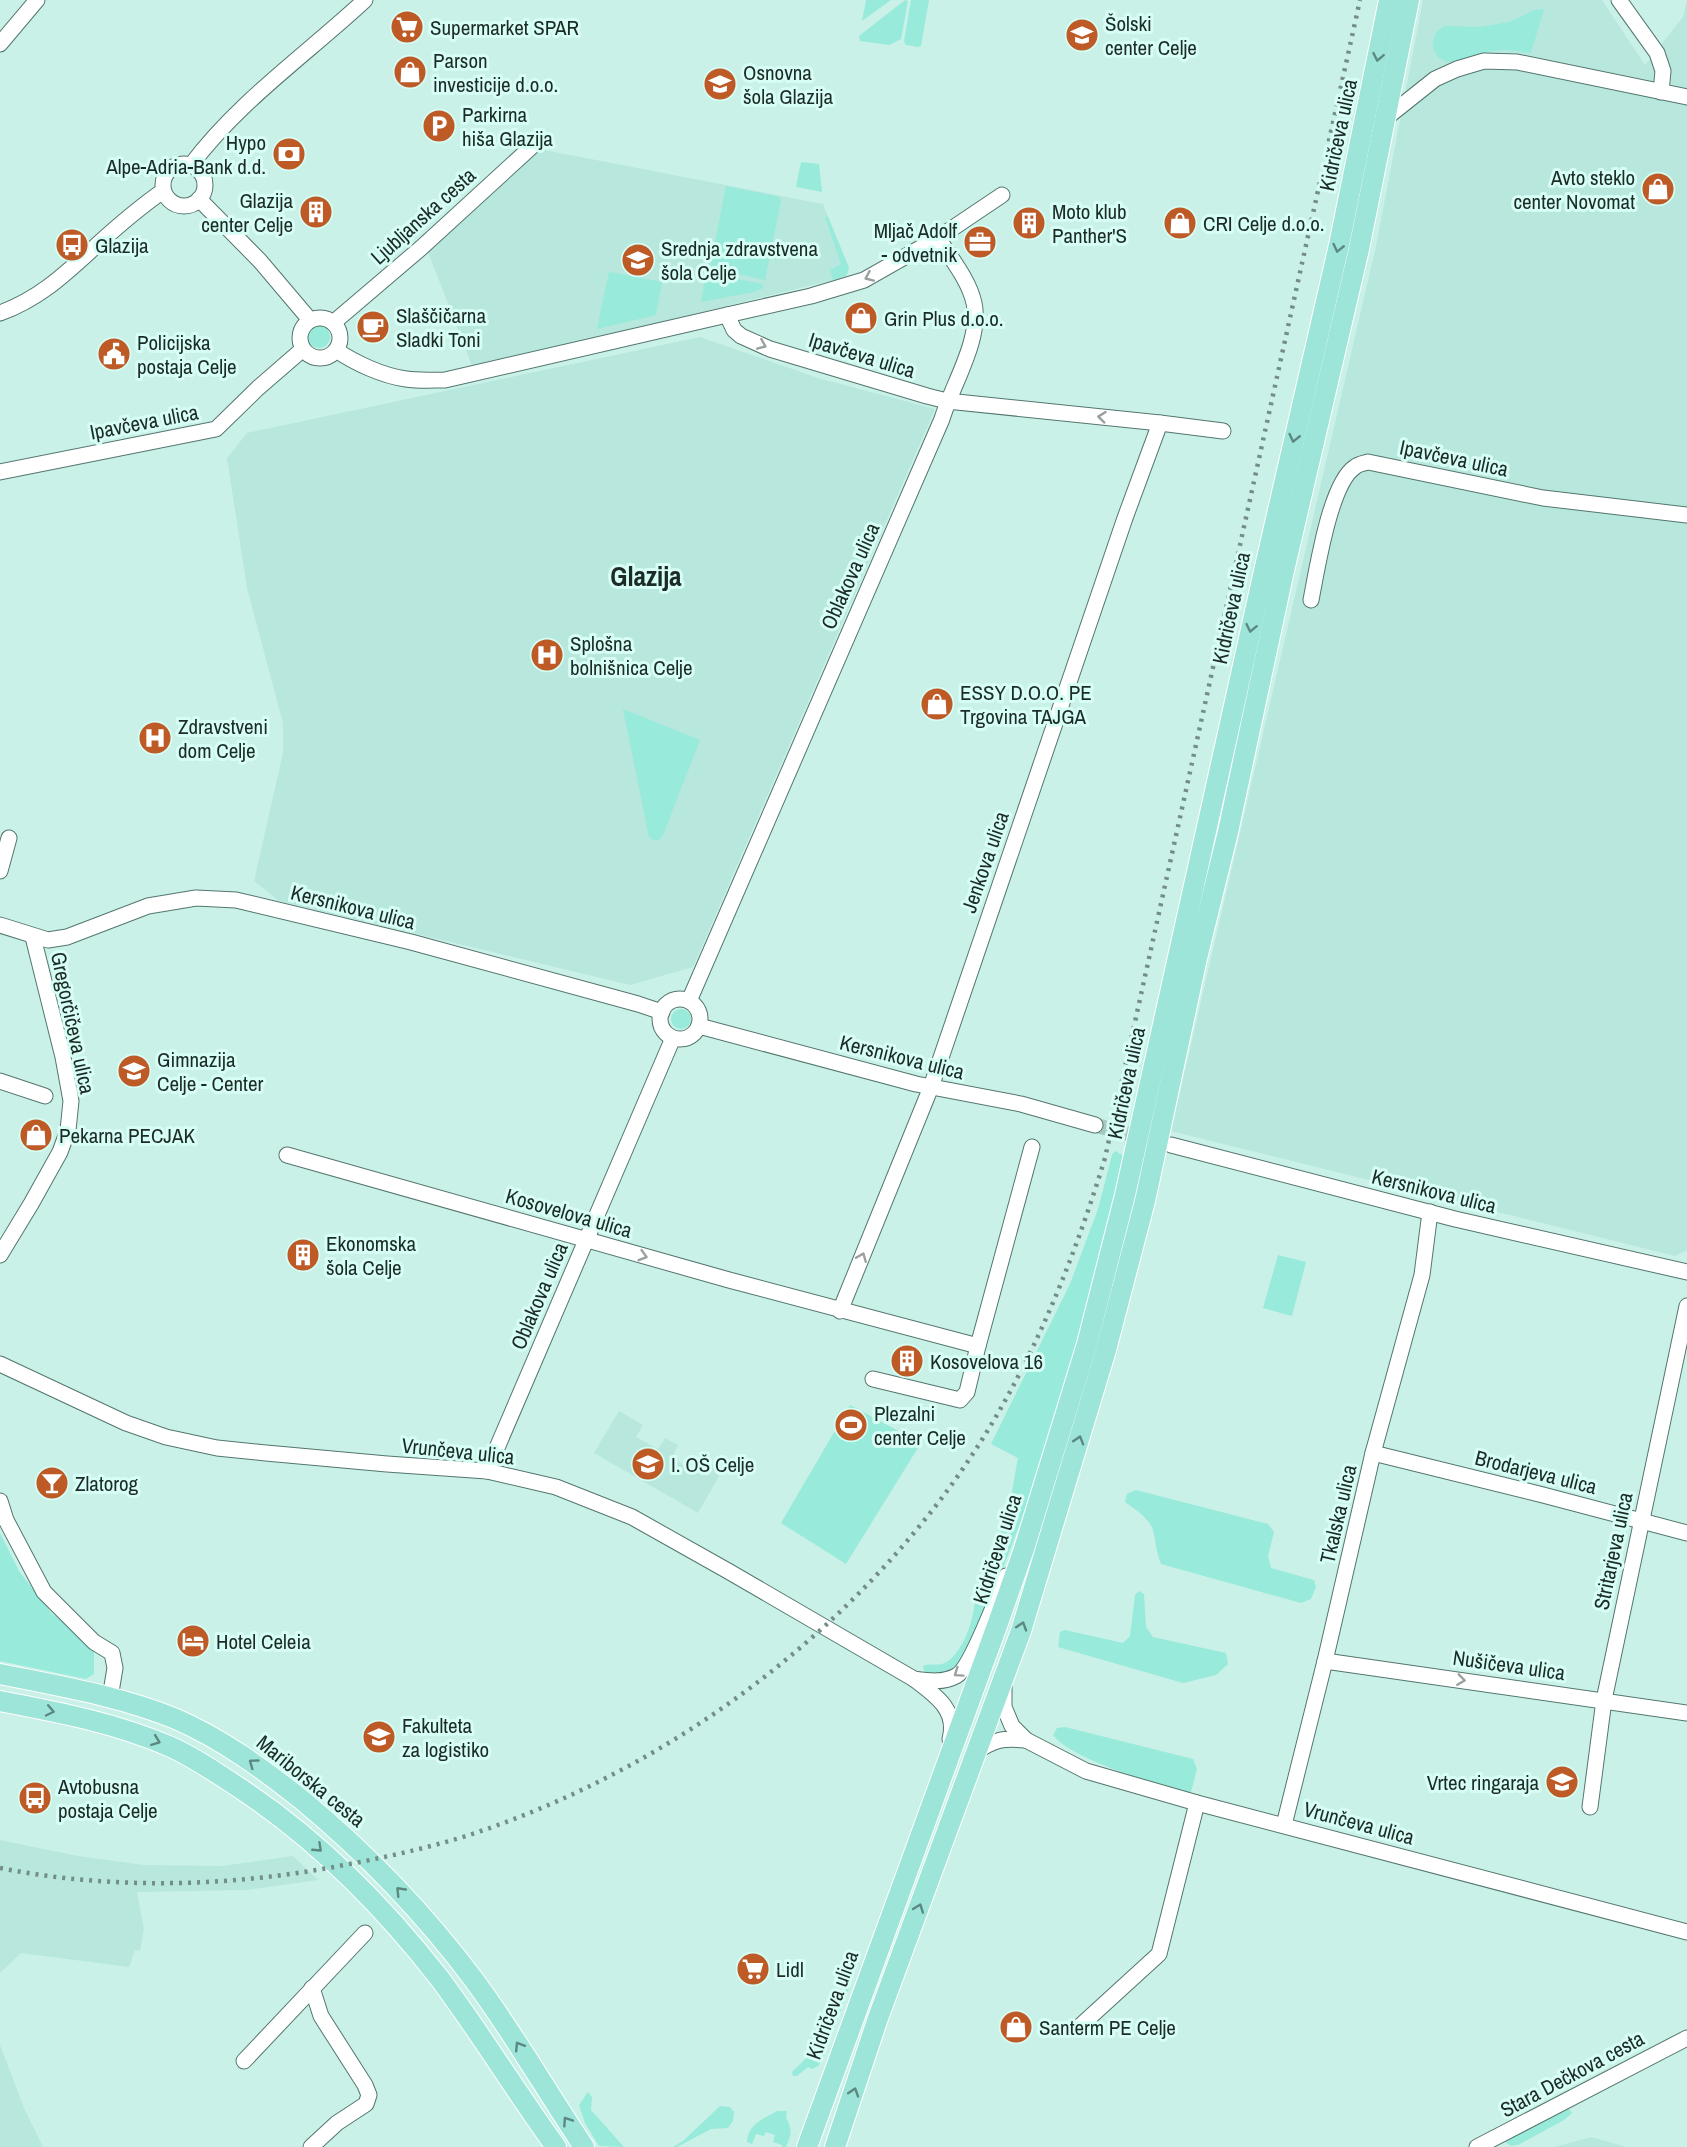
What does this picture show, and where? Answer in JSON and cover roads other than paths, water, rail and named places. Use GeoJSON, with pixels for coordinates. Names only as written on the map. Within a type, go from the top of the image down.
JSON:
{"type":"FeatureCollection","features":[{"type":"Feature","properties":{"kind":"main road","name":"Kidričeva ulica"},"geometry":{"type":"LineString","coordinates":[[807,2147],[1024,1548],[1087,1344],[1125,1195],[1339,245],[1389,0]]}},
{"type":"Feature","properties":{"kind":"main road","name":"Kidričeva ulica"},"geometry":{"type":"LineString","coordinates":[[835,2147],[878,2018],[1008,1664],[1050,1536],[1106,1350],[1145,1201],[1283,575],[1359,249],[1409,0]]}},
{"type":"Feature","properties":{"kind":"main road","name":"Mariborska cesta"},"geometry":{"type":"LineString","coordinates":[[0,1674],[145,1707],[209,1736],[244,1756],[282,1784],[339,1832],[409,1901],[446,1944],[512,2034],[584,2147]]}},
{"type":"Feature","properties":{"kind":"main road"},"geometry":{"type":"LineString","coordinates":[[0,1701],[100,1722],[171,1747],[198,1760],[266,1806],[311,1841],[377,1904],[407,1938],[494,2055],[527,2108],[556,2147]]}},
{"type":"Feature","properties":{"kind":"street"},"geometry":{"type":"LineString","coordinates":[[0,44],[37,0]]}},
{"type":"Feature","properties":{"kind":"street"},"geometry":{"type":"LineString","coordinates":[[191,165],[211,138],[232,117],[365,0]]}},
{"type":"Feature","properties":{"kind":"street"},"geometry":{"type":"LineString","coordinates":[[1619,0],[1657,53],[1663,71],[1661,92]]}},
{"type":"Feature","properties":{"kind":"street"},"geometry":{"type":"LineString","coordinates":[[1386,118],[1435,79],[1457,69],[1484,61],[1517,62],[1687,97]]}},
{"type":"Feature","properties":{"kind":"street","name":"Ljubljanska cesta"},"geometry":{"type":"LineString","coordinates":[[333,322],[421,248],[540,139]]}},
{"type":"Feature","properties":{"kind":"street"},"geometry":{"type":"LineString","coordinates":[[180,164],[191,165],[200,171],[204,180],[204,190],[199,199],[190,205],[179,206],[169,200],[163,191],[163,179],[169,169],[180,164]]}},
{"type":"Feature","properties":{"kind":"street"},"geometry":{"type":"LineString","coordinates":[[0,313],[20,305],[52,286],[111,232],[163,191]]}},
{"type":"Feature","properties":{"kind":"street"},"geometry":{"type":"LineString","coordinates":[[938,238],[1002,195]]}},
{"type":"Feature","properties":{"kind":"street"},"geometry":{"type":"LineString","coordinates":[[199,199],[260,261],[310,320]]}},
{"type":"Feature","properties":{"kind":"street","name":"Ipavčeva ulica"},"geometry":{"type":"LineString","coordinates":[[938,238],[864,280],[811,296],[727,315],[734,330],[741,336],[770,349],[906,391],[948,401],[1223,431]]}},
{"type":"Feature","properties":{"kind":"street","name":"Oblakova ulica"},"geometry":{"type":"LineString","coordinates":[[689,1001],[942,419],[973,338],[976,322],[974,303],[967,285],[938,238]]}},
{"type":"Feature","properties":{"kind":"street"},"geometry":{"type":"LineString","coordinates":[[336,350],[373,369],[405,379],[445,380],[727,315]]}},
{"type":"Feature","properties":{"kind":"street"},"geometry":{"type":"LineString","coordinates":[[322,317],[333,322],[340,339],[336,350],[326,357],[319,358],[307,354],[299,336],[304,324],[322,317]]}},
{"type":"Feature","properties":{"kind":"street","name":"Ipavčeva ulica"},"geometry":{"type":"LineString","coordinates":[[0,472],[216,429],[303,349]]}},
{"type":"Feature","properties":{"kind":"street","name":"Jenkova ulica"},"geometry":{"type":"LineString","coordinates":[[840,1311],[931,1087],[1125,518],[1160,423]]}},
{"type":"Feature","properties":{"kind":"street","name":"Ipavčeva ulica"},"geometry":{"type":"LineString","coordinates":[[1311,600],[1329,517],[1341,483],[1354,467],[1368,462],[1543,498],[1687,515]]}},
{"type":"Feature","properties":{"kind":"street"},"geometry":{"type":"LineString","coordinates":[[0,871],[9,838]]}},
{"type":"Feature","properties":{"kind":"street","name":"Kersnikova ulica"},"geometry":{"type":"LineString","coordinates":[[0,925],[48,940],[67,937],[148,906],[196,898],[236,900],[411,942],[662,1012]]}},
{"type":"Feature","properties":{"kind":"street","name":"Gregorčičeva ulica"},"geometry":{"type":"LineString","coordinates":[[0,1255],[60,1152],[68,1130],[71,1101],[63,1057],[33,937]]}},
{"type":"Feature","properties":{"kind":"street"},"geometry":{"type":"LineString","coordinates":[[673,1000],[689,1001],[694,1004],[700,1014],[699,1026],[696,1032],[685,1039],[673,1038],[667,1034],[661,1024],[664,1007],[673,1000]]}},
{"type":"Feature","properties":{"kind":"street","name":"Kersnikova ulica"},"geometry":{"type":"LineString","coordinates":[[699,1026],[931,1087],[1021,1104],[1095,1125]]}},
{"type":"Feature","properties":{"kind":"street","name":"Oblakova ulica"},"geometry":{"type":"LineString","coordinates":[[487,1471],[673,1038]]}},
{"type":"Feature","properties":{"kind":"street"},"geometry":{"type":"LineString","coordinates":[[0,1081],[45,1096]]}},
{"type":"Feature","properties":{"kind":"street","name":"Kersnikova ulica"},"geometry":{"type":"LineString","coordinates":[[1171,1145],[1430,1212],[1687,1272]]}},
{"type":"Feature","properties":{"kind":"street"},"geometry":{"type":"LineString","coordinates":[[873,1378],[960,1400],[967,1392],[1032,1147]]}},
{"type":"Feature","properties":{"kind":"street","name":"Kosovelova ulica"},"geometry":{"type":"LineString","coordinates":[[287,1155],[840,1311],[978,1346]]}},
{"type":"Feature","properties":{"kind":"street","name":"Tkalska ulica"},"geometry":{"type":"LineString","coordinates":[[1284,1826],[1373,1453],[1422,1275],[1430,1212]]}},
{"type":"Feature","properties":{"kind":"street","name":"Stritarjeva ulica"},"geometry":{"type":"LineString","coordinates":[[1590,1807],[1604,1700],[1687,1306]]}},
{"type":"Feature","properties":{"kind":"street","name":"Vrunčeva ulica"},"geometry":{"type":"LineString","coordinates":[[0,1364],[126,1423],[166,1437],[218,1448],[487,1471],[556,1487],[632,1517],[914,1679],[942,1702],[949,1713],[952,1731],[933,1799]]}},
{"type":"Feature","properties":{"kind":"street","name":"Brodarjeva ulica"},"geometry":{"type":"LineString","coordinates":[[1373,1453],[1687,1533]]}},
{"type":"Feature","properties":{"kind":"street"},"geometry":{"type":"LineString","coordinates":[[0,1501],[6,1520],[44,1592],[94,1642],[112,1653],[115,1668],[110,1698]]}},
{"type":"Feature","properties":{"kind":"street","name":"Vrunčeva ulica"},"geometry":{"type":"LineString","coordinates":[[914,1679],[944,1681],[964,1671],[1006,1575],[1024,1548]]}},
{"type":"Feature","properties":{"kind":"street","name":"Nušičeva ulica"},"geometry":{"type":"LineString","coordinates":[[1325,1661],[1687,1713]]}},
{"type":"Feature","properties":{"kind":"street","name":"Vrunčeva ulica"},"geometry":{"type":"LineString","coordinates":[[1008,1664],[1004,1707],[1012,1726],[1026,1740],[1086,1771],[1197,1803],[1687,1932]]}},
{"type":"Feature","properties":{"kind":"street","name":"Vrunčeva ulica"},"geometry":{"type":"LineString","coordinates":[[975,1753],[987,1744],[1003,1738],[1026,1740]]}},
{"type":"Feature","properties":{"kind":"street"},"geometry":{"type":"LineString","coordinates":[[1078,2028],[1160,1954],[1197,1803]]}},
{"type":"Feature","properties":{"kind":"street"},"geometry":{"type":"LineString","coordinates":[[244,2061],[365,1933]]}},
{"type":"Feature","properties":{"kind":"street"},"geometry":{"type":"LineString","coordinates":[[311,2147],[337,2123],[366,2104],[369,2095],[321,2016],[312,1988]]}},
{"type":"Feature","properties":{"kind":"street","name":"Stara Dečkova cesta"},"geometry":{"type":"LineString","coordinates":[[1477,2147],[1687,2038]]}},
{"type":"Feature","properties":{"kind":"tunnel"},"geometry":{"type":"LineString","coordinates":[[1095,1125],[1147,1139]]}},
{"type":"Feature","properties":{"kind":"railway"},"geometry":{"type":"LineString","coordinates":[[0,1868],[84,1880],[127,1883],[212,1882],[255,1878],[339,1866],[419,1849],[466,1836],[536,1810],[604,1779],[670,1742],[733,1701],[792,1654],[848,1604],[900,1549],[947,1491],[974,1453],[998,1413],[1040,1331],[1076,1246],[1105,1158],[1360,0]]}},
{"type":"Feature","properties":{"kind":"place","name":"Supermarket SPAR"},"geometry":{"type":"Point","coordinates":[407,27]}},
{"type":"Feature","properties":{"kind":"place","name":"Šolski center Celje"},"geometry":{"type":"Point","coordinates":[1082,35]}},
{"type":"Feature","properties":{"kind":"place","name":"Parson investicije d.o.o."},"geometry":{"type":"Point","coordinates":[410,72]}},
{"type":"Feature","properties":{"kind":"place","name":"Osnovna šola Glazija"},"geometry":{"type":"Point","coordinates":[720,84]}},
{"type":"Feature","properties":{"kind":"place","name":"Parkirna hiša Glazija"},"geometry":{"type":"Point","coordinates":[439,126]}},
{"type":"Feature","properties":{"kind":"place","name":"Hypo Alpe-Adria-Bank d.d."},"geometry":{"type":"Point","coordinates":[289,154]}},
{"type":"Feature","properties":{"kind":"place","name":"Avto steklo center Novomat"},"geometry":{"type":"Point","coordinates":[1658,189]}},
{"type":"Feature","properties":{"kind":"place","name":"Glazija center Celje"},"geometry":{"type":"Point","coordinates":[316,212]}},
{"type":"Feature","properties":{"kind":"place","name":"Moto klub Panther'S"},"geometry":{"type":"Point","coordinates":[1029,223]}},
{"type":"Feature","properties":{"kind":"place","name":"CRI Celje d.o.o."},"geometry":{"type":"Point","coordinates":[1180,223]}},
{"type":"Feature","properties":{"kind":"place","name":"Mljač Adolf - odvetnik"},"geometry":{"type":"Point","coordinates":[980,242]}},
{"type":"Feature","properties":{"kind":"place","name":"Glazija"},"geometry":{"type":"Point","coordinates":[72,245]}},
{"type":"Feature","properties":{"kind":"place","name":"Srednja zdravstvena šola Celje"},"geometry":{"type":"Point","coordinates":[638,260]}},
{"type":"Feature","properties":{"kind":"place","name":"Grin Plus d.o.o."},"geometry":{"type":"Point","coordinates":[861,318]}},
{"type":"Feature","properties":{"kind":"place","name":"Slaščičarna Sladki Toni"},"geometry":{"type":"Point","coordinates":[373,327]}},
{"type":"Feature","properties":{"kind":"place","name":"Policijska postaja Celje"},"geometry":{"type":"Point","coordinates":[114,354]}},
{"type":"Feature","properties":{"kind":"place","name":"Splošna bolnišnica Celje"},"geometry":{"type":"Point","coordinates":[547,655]}},
{"type":"Feature","properties":{"kind":"place","name":"ESSY D.O.O. PE Trgovina TAJGA"},"geometry":{"type":"Point","coordinates":[937,704]}},
{"type":"Feature","properties":{"kind":"place","name":"Zdravstveni dom Celje"},"geometry":{"type":"Point","coordinates":[155,738]}},
{"type":"Feature","properties":{"kind":"place","name":"Gimnazija Celje - Center"},"geometry":{"type":"Point","coordinates":[134,1071]}},
{"type":"Feature","properties":{"kind":"place","name":"Pekarna PECJAK"},"geometry":{"type":"Point","coordinates":[36,1135]}},
{"type":"Feature","properties":{"kind":"place","name":"Ekonomska šola Celje"},"geometry":{"type":"Point","coordinates":[303,1255]}},
{"type":"Feature","properties":{"kind":"place","name":"Kosovelova 16"},"geometry":{"type":"Point","coordinates":[907,1361]}},
{"type":"Feature","properties":{"kind":"place","name":"Plezalni center Celje"},"geometry":{"type":"Point","coordinates":[851,1425]}},
{"type":"Feature","properties":{"kind":"place","name":"I. OŠ Celje"},"geometry":{"type":"Point","coordinates":[648,1464]}},
{"type":"Feature","properties":{"kind":"place","name":"Zlatorog"},"geometry":{"type":"Point","coordinates":[52,1483]}},
{"type":"Feature","properties":{"kind":"place","name":"Hotel Celeia"},"geometry":{"type":"Point","coordinates":[193,1641]}},
{"type":"Feature","properties":{"kind":"place","name":"Fakulteta za logistiko"},"geometry":{"type":"Point","coordinates":[379,1737]}},
{"type":"Feature","properties":{"kind":"place","name":"Vrtec ringaraja"},"geometry":{"type":"Point","coordinates":[1562,1782]}},
{"type":"Feature","properties":{"kind":"place","name":"Avtobusna postaja Celje"},"geometry":{"type":"Point","coordinates":[35,1798]}},
{"type":"Feature","properties":{"kind":"place","name":"Lidl"},"geometry":{"type":"Point","coordinates":[753,1969]}},
{"type":"Feature","properties":{"kind":"place","name":"Santerm PE Celje"},"geometry":{"type":"Point","coordinates":[1016,2027]}},
{"type":"Feature","properties":{"kind":"district","name":"Glazija"},"geometry":{"type":"Point","coordinates":[646,576]}}]}
